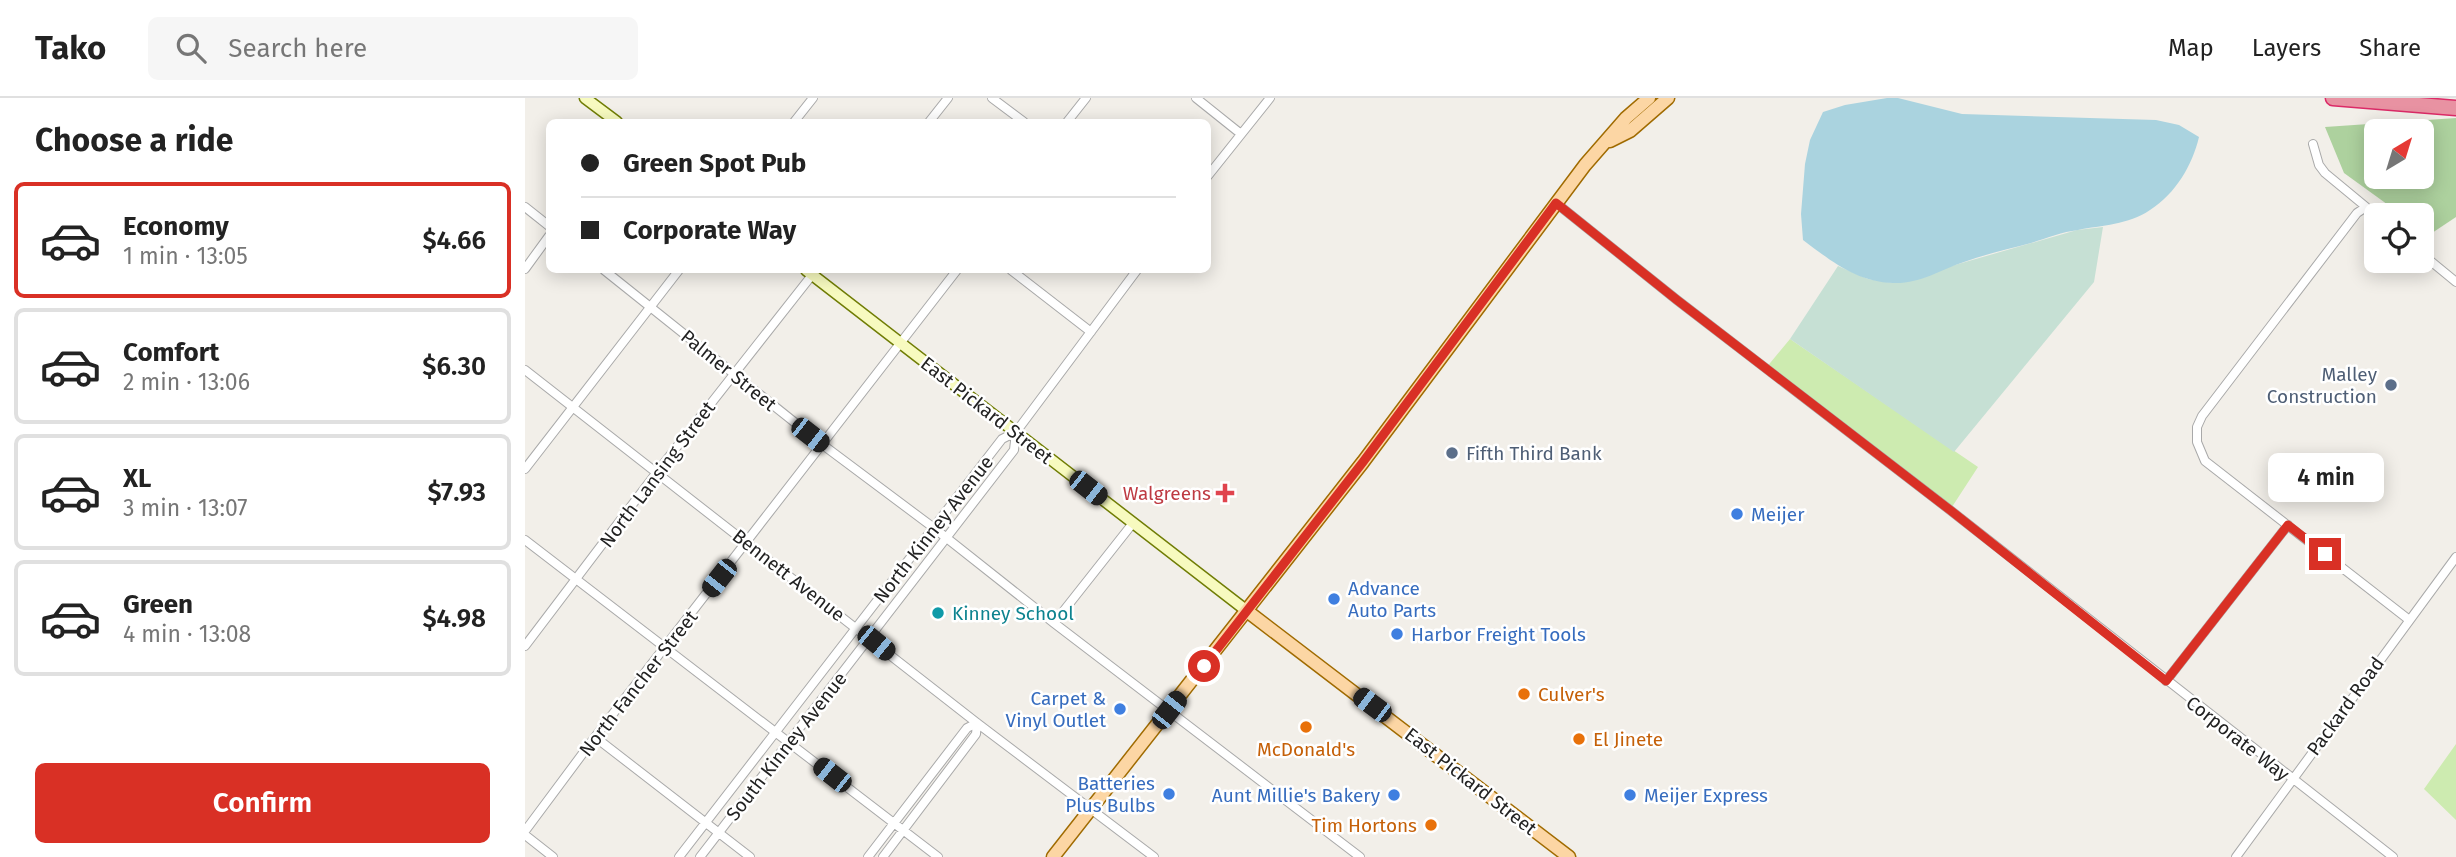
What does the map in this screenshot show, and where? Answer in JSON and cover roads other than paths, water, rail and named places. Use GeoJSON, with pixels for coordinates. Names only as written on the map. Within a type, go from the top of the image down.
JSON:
{"type":"FeatureCollection","features":[{"type":"Feature","properties":{"kind":"highway"},"geometry":{"type":"LineString","coordinates":[[2333,98],[2456,108]]}},
{"type":"Feature","properties":{"kind":"main road"},"geometry":{"type":"LineString","coordinates":[[586,98],[613,119]]}},
{"type":"Feature","properties":{"kind":"main road"},"geometry":{"type":"LineString","coordinates":[[1053,857],[1363,462],[1556,203],[1626,118],[1649,98]]}},
{"type":"Feature","properties":{"kind":"main road"},"geometry":{"type":"LineString","coordinates":[[1606,143],[1630,131],[1668,98]]}},
{"type":"Feature","properties":{"kind":"main road","name":"East Pickard Street"},"geometry":{"type":"LineString","coordinates":[[813,273],[900,343],[1569,857]]}},
{"type":"Feature","properties":{"kind":"street"},"geometry":{"type":"LineString","coordinates":[[796,119],[813,98]]}},
{"type":"Feature","properties":{"kind":"street"},"geometry":{"type":"LineString","coordinates":[[931,119],[948,98]]}},
{"type":"Feature","properties":{"kind":"street"},"geometry":{"type":"LineString","coordinates":[[992,98],[1020,119]]}},
{"type":"Feature","properties":{"kind":"street"},"geometry":{"type":"LineString","coordinates":[[1069,119],[1086,98]]}},
{"type":"Feature","properties":{"kind":"street"},"geometry":{"type":"LineString","coordinates":[[1196,98],[1241,134]]}},
{"type":"Feature","properties":{"kind":"street"},"geometry":{"type":"LineString","coordinates":[[1211,172],[1270,98]]}},
{"type":"Feature","properties":{"kind":"street"},"geometry":{"type":"LineString","coordinates":[[2313,144],[2319,165],[2325,173],[2364,205]]}},
{"type":"Feature","properties":{"kind":"street","name":"Corporate Way"},"geometry":{"type":"LineString","coordinates":[[1556,203],[2393,857]]}},
{"type":"Feature","properties":{"kind":"street"},"geometry":{"type":"LineString","coordinates":[[525,207],[546,224]]}},
{"type":"Feature","properties":{"kind":"street"},"geometry":{"type":"LineString","coordinates":[[2364,208],[2357,213],[2217,393],[2197,427],[2197,442],[2204,461],[2408,619]]}},
{"type":"Feature","properties":{"kind":"street"},"geometry":{"type":"LineString","coordinates":[[525,269],[546,240]]}},
{"type":"Feature","properties":{"kind":"street"},"geometry":{"type":"LineString","coordinates":[[2434,264],[2456,282]]}},
{"type":"Feature","properties":{"kind":"street","name":"Palmer Street"},"geometry":{"type":"LineString","coordinates":[[608,273],[823,445],[1360,857]]}},
{"type":"Feature","properties":{"kind":"street"},"geometry":{"type":"LineString","coordinates":[[525,469],[677,273]]}},
{"type":"Feature","properties":{"kind":"street","name":"North Lansing Street"},"geometry":{"type":"LineString","coordinates":[[525,646],[809,273]]}},
{"type":"Feature","properties":{"kind":"street","name":"North Fancher Street"},"geometry":{"type":"LineString","coordinates":[[525,833],[595,737],[955,273]]}},
{"type":"Feature","properties":{"kind":"street"},"geometry":{"type":"LineString","coordinates":[[1015,273],[1091,332]]}},
{"type":"Feature","properties":{"kind":"street","name":"North Kinney Avenue"},"geometry":{"type":"LineString","coordinates":[[679,857],[1002,439],[1016,432],[1135,273]]}},
{"type":"Feature","properties":{"kind":"street","name":"Bennett Avenue"},"geometry":{"type":"LineString","coordinates":[[525,370],[977,723],[1154,857]]}},
{"type":"Feature","properties":{"kind":"street","name":"South Kinney Avenue"},"geometry":{"type":"LineString","coordinates":[[700,857],[1014,450],[1016,432]]}},
{"type":"Feature","properties":{"kind":"street"},"geometry":{"type":"LineString","coordinates":[[1054,623],[1133,523]]}},
{"type":"Feature","properties":{"kind":"street"},"geometry":{"type":"LineString","coordinates":[[2166,681],[2288,525]]}},
{"type":"Feature","properties":{"kind":"street"},"geometry":{"type":"LineString","coordinates":[[525,540],[938,857]]}},
{"type":"Feature","properties":{"kind":"street","name":"Packard Road"},"geometry":{"type":"LineString","coordinates":[[2236,857],[2456,557]]}},
{"type":"Feature","properties":{"kind":"street"},"geometry":{"type":"LineString","coordinates":[[868,857],[967,728],[977,723],[977,734],[883,857]]}},
{"type":"Feature","properties":{"kind":"street"},"geometry":{"type":"LineString","coordinates":[[595,737],[750,857]]}},
{"type":"Feature","properties":{"kind":"street"},"geometry":{"type":"LineString","coordinates":[[525,833],[554,857]]}},
{"type":"Feature","properties":{"kind":"water"},"geometry":{"type":"Polygon","coordinates":[[[1898,98],[1962,114],[2156,120],[2179,125],[2199,137],[2182,178],[2168,196],[2142,215],[2115,224],[2066,232],[1989,254],[1912,281],[1880,282],[1845,269],[1803,240],[1801,214],[1810,140],[1823,112],[1845,105],[1898,98]]]}},
{"type":"Feature","properties":{"kind":"place","name":"Malley Construction"},"geometry":{"type":"Point","coordinates":[2391,385]}},
{"type":"Feature","properties":{"kind":"place","name":"Fifth Third Bank"},"geometry":{"type":"Point","coordinates":[1452,453]}},
{"type":"Feature","properties":{"kind":"place","name":"Walgreens"},"geometry":{"type":"Point","coordinates":[1225,493]}},
{"type":"Feature","properties":{"kind":"place","name":"Meijer"},"geometry":{"type":"Point","coordinates":[1737,514]}},
{"type":"Feature","properties":{"kind":"place","name":"Advance Auto Parts"},"geometry":{"type":"Point","coordinates":[1334,599]}},
{"type":"Feature","properties":{"kind":"place","name":"Kinney School"},"geometry":{"type":"Point","coordinates":[938,613]}},
{"type":"Feature","properties":{"kind":"place","name":"Harbor Freight Tools"},"geometry":{"type":"Point","coordinates":[1397,634]}},
{"type":"Feature","properties":{"kind":"place","name":"Culver's"},"geometry":{"type":"Point","coordinates":[1524,694]}},
{"type":"Feature","properties":{"kind":"place","name":"Carpet & Vinyl Outlet"},"geometry":{"type":"Point","coordinates":[1120,709]}},
{"type":"Feature","properties":{"kind":"place","name":"McDonald's"},"geometry":{"type":"Point","coordinates":[1306,727]}},
{"type":"Feature","properties":{"kind":"place","name":"El Jinete"},"geometry":{"type":"Point","coordinates":[1579,739]}},
{"type":"Feature","properties":{"kind":"place","name":"Batteries Plus Bulbs"},"geometry":{"type":"Point","coordinates":[1169,794]}},
{"type":"Feature","properties":{"kind":"place","name":"Aunt Millie's Bakery"},"geometry":{"type":"Point","coordinates":[1394,795]}},
{"type":"Feature","properties":{"kind":"place","name":"Meijer Express"},"geometry":{"type":"Point","coordinates":[1630,795]}},
{"type":"Feature","properties":{"kind":"place","name":"Tim Hortons"},"geometry":{"type":"Point","coordinates":[1431,825]}}]}
